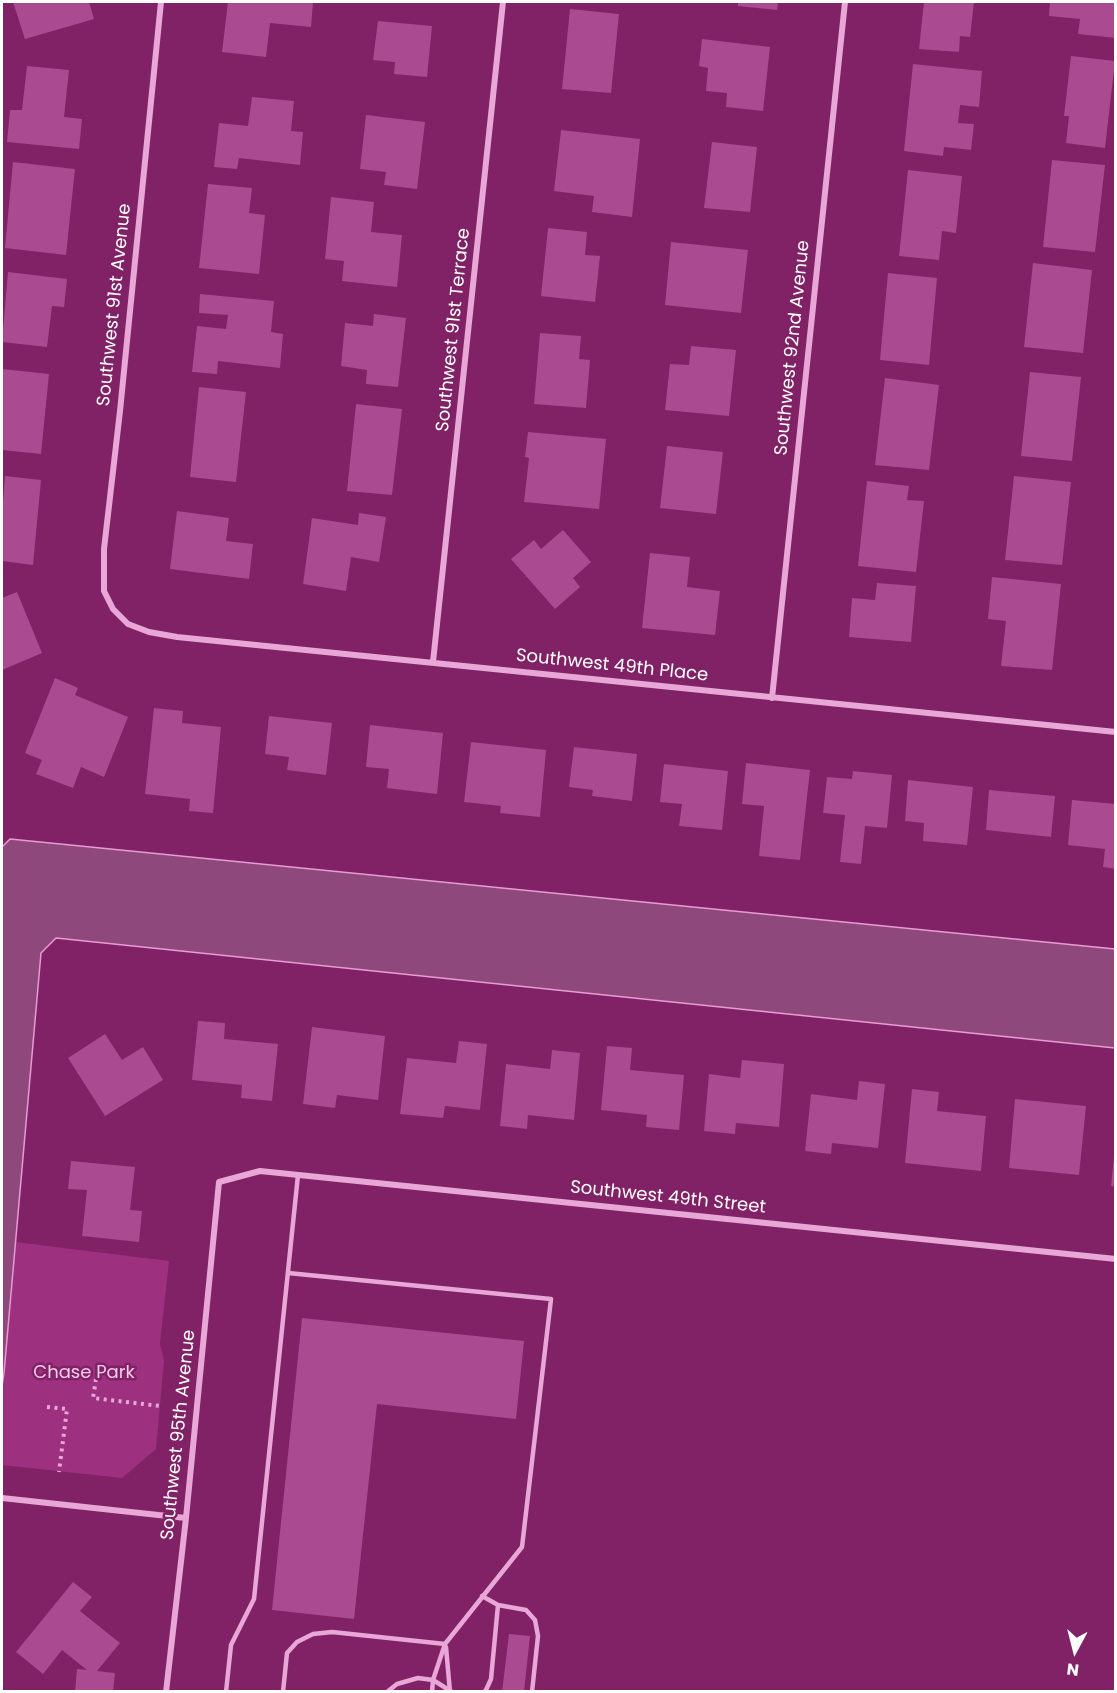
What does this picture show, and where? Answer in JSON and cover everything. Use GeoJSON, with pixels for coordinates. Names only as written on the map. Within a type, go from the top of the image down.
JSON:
{"type":"FeatureCollection","features":[{"type":"Feature","properties":{"kind":"street","name":"Southwest 91st Avenue"},"geometry":{"type":"LineString","coordinates":[[113,609],[104,591],[104,549],[161,2]]}},
{"type":"Feature","properties":{"kind":"street","name":"Southwest 91st Terrace"},"geometry":{"type":"LineString","coordinates":[[433,662],[503,2]]}},
{"type":"Feature","properties":{"kind":"street","name":"Southwest 92nd Avenue"},"geometry":{"type":"LineString","coordinates":[[772,698],[845,2]]}},
{"type":"Feature","properties":{"kind":"street","name":"Southwest 49th Place"},"geometry":{"type":"LineString","coordinates":[[113,609],[128,624],[149,632],[177,637],[1116,732]]}},
{"type":"Feature","properties":{"kind":"street","name":"Southwest 49th Street"},"geometry":{"type":"LineString","coordinates":[[219,1182],[260,1171],[1116,1259]]}},
{"type":"Feature","properties":{"kind":"street","name":"Southwest 95th Avenue"},"geometry":{"type":"LineString","coordinates":[[166,1692],[186,1518],[219,1182]]}},
{"type":"Feature","properties":{"kind":"street"},"geometry":{"type":"LineString","coordinates":[[2,1498],[186,1518]]}},
{"type":"Feature","properties":{"kind":"lane"},"geometry":{"type":"LineString","coordinates":[[226,1692],[231,1645],[254,1599],[298,1175]]}},
{"type":"Feature","properties":{"kind":"lane"},"geometry":{"type":"LineString","coordinates":[[288,1273],[551,1299],[522,1547],[445,1644],[433,1680],[432,1692]]}},
{"type":"Feature","properties":{"kind":"lane"},"geometry":{"type":"LineString","coordinates":[[482,1596],[498,1605],[526,1610],[535,1620],[538,1636],[532,1692]]}},
{"type":"Feature","properties":{"kind":"lane"},"geometry":{"type":"LineString","coordinates":[[484,1692],[491,1679],[498,1605]]}},
{"type":"Feature","properties":{"kind":"lane"},"geometry":{"type":"LineString","coordinates":[[283,1692],[288,1653],[297,1642],[313,1634],[332,1632],[445,1644]]}},
{"type":"Feature","properties":{"kind":"lane"},"geometry":{"type":"LineString","coordinates":[[445,1644],[451,1691]]}},
{"type":"Feature","properties":{"kind":"lane"},"geometry":{"type":"LineString","coordinates":[[387,1692],[397,1684],[418,1678],[433,1680],[451,1691]]}},
{"type":"Feature","properties":{"kind":"path"},"geometry":{"type":"LineString","coordinates":[[96,1379],[93,1398],[160,1406]]}},
{"type":"Feature","properties":{"kind":"path"},"geometry":{"type":"LineString","coordinates":[[47,1407],[67,1409],[59,1472]]}},
{"type":"Feature","properties":{"kind":"green space","name":"Chase Park"},"geometry":{"type":"Polygon","coordinates":[[[15,1242],[169,1261],[160,1344],[164,1360],[156,1449],[122,1478],[2,1465],[2,1386],[15,1242]]]}},
{"type":"Feature","properties":{"kind":"shaded area"},"geometry":{"type":"Polygon","coordinates":[[[10,839],[1115,949],[1115,1048],[56,938],[41,953],[2,1386],[2,847],[10,839]]]}},
{"type":"Feature","properties":{"kind":"building"},"geometry":{"type":"Polygon","coordinates":[[[13,2],[89,2],[94,19],[25,39],[13,2]]]}},
{"type":"Feature","properties":{"kind":"building"},"geometry":{"type":"Polygon","coordinates":[[[228,2],[313,2],[311,27],[270,23],[266,57],[222,52],[228,2]]]}},
{"type":"Feature","properties":{"kind":"building"},"geometry":{"type":"Polygon","coordinates":[[[738,2],[778,2],[777,10],[738,6],[738,2]]]}},
{"type":"Feature","properties":{"kind":"building"},"geometry":{"type":"Polygon","coordinates":[[[924,2],[974,2],[970,37],[960,36],[959,52],[919,49],[924,2]]]}},
{"type":"Feature","properties":{"kind":"building"},"geometry":{"type":"Polygon","coordinates":[[[1050,2],[1116,2],[1116,38],[1078,34],[1080,19],[1049,16],[1050,2]]]}},
{"type":"Feature","properties":{"kind":"building"},"geometry":{"type":"Polygon","coordinates":[[[570,9],[619,14],[611,93],[562,89],[570,9]]]}},
{"type":"Feature","properties":{"kind":"building"},"geometry":{"type":"Polygon","coordinates":[[[378,21],[432,26],[427,77],[394,74],[395,62],[373,60],[378,21]]]}},
{"type":"Feature","properties":{"kind":"building"},"geometry":{"type":"Polygon","coordinates":[[[702,39],[770,47],[763,111],[726,107],[727,93],[706,91],[708,68],[699,66],[702,39]]]}},
{"type":"Feature","properties":{"kind":"building"},"geometry":{"type":"Polygon","coordinates":[[[1071,56],[1115,61],[1105,148],[1066,143],[1069,116],[1064,116],[1071,56]]]}},
{"type":"Feature","properties":{"kind":"building"},"geometry":{"type":"Polygon","coordinates":[[[913,64],[982,71],[979,107],[960,105],[958,123],[974,124],[971,150],[944,147],[943,156],[904,151],[913,64]]]}},
{"type":"Feature","properties":{"kind":"building"},"geometry":{"type":"Polygon","coordinates":[[[27,66],[69,70],[64,117],[82,119],[79,149],[7,142],[10,110],[22,110],[27,66]]]}},
{"type":"Feature","properties":{"kind":"building"},"geometry":{"type":"Polygon","coordinates":[[[252,97],[294,101],[291,131],[303,132],[300,165],[239,158],[237,169],[214,167],[219,123],[248,126],[252,97]]]}},
{"type":"Feature","properties":{"kind":"building"},"geometry":{"type":"Polygon","coordinates":[[[366,115],[425,122],[417,189],[384,185],[386,172],[360,169],[366,115]]]}},
{"type":"Feature","properties":{"kind":"building"},"geometry":{"type":"Polygon","coordinates":[[[561,130],[640,139],[632,217],[592,212],[594,196],[554,191],[561,130]]]}},
{"type":"Feature","properties":{"kind":"building"},"geometry":{"type":"Polygon","coordinates":[[[712,142],[757,147],[750,212],[704,208],[712,142]]]}},
{"type":"Feature","properties":{"kind":"building"},"geometry":{"type":"Polygon","coordinates":[[[1052,160],[1105,165],[1095,252],[1043,247],[1052,160]]]}},
{"type":"Feature","properties":{"kind":"building"},"geometry":{"type":"Polygon","coordinates":[[[13,162],[75,169],[66,255],[5,248],[13,162]]]}},
{"type":"Feature","properties":{"kind":"building"},"geometry":{"type":"Polygon","coordinates":[[[908,170],[962,176],[956,233],[942,231],[939,260],[899,256],[908,170]]]}},
{"type":"Feature","properties":{"kind":"building"},"geometry":{"type":"Polygon","coordinates":[[[208,184],[252,188],[249,213],[265,215],[259,274],[199,268],[208,184]]]}},
{"type":"Feature","properties":{"kind":"building"},"geometry":{"type":"Polygon","coordinates":[[[331,197],[374,202],[371,232],[402,235],[397,287],[342,281],[344,261],[325,259],[331,197]]]}},
{"type":"Feature","properties":{"kind":"building"},"geometry":{"type":"Polygon","coordinates":[[[548,228],[587,232],[585,255],[600,256],[595,302],[541,296],[548,228]]]}},
{"type":"Feature","properties":{"kind":"building"},"geometry":{"type":"Polygon","coordinates":[[[671,242],[748,250],[741,313],[665,305],[671,242]]]}},
{"type":"Feature","properties":{"kind":"building"},"geometry":{"type":"Polygon","coordinates":[[[1033,263],[1092,270],[1083,353],[1024,347],[1033,263]]]}},
{"type":"Feature","properties":{"kind":"building"},"geometry":{"type":"Polygon","coordinates":[[[8,272],[67,279],[64,307],[52,306],[47,347],[2,342],[8,272]]]}},
{"type":"Feature","properties":{"kind":"building"},"geometry":{"type":"Polygon","coordinates":[[[888,273],[937,278],[929,365],[880,360],[888,273]]]}},
{"type":"Feature","properties":{"kind":"building"},"geometry":{"type":"Polygon","coordinates":[[[200,294],[274,301],[271,332],[283,334],[280,368],[218,361],[217,374],[192,372],[197,326],[226,329],[228,315],[199,313],[200,294]]]}},
{"type":"Feature","properties":{"kind":"building"},"geometry":{"type":"Polygon","coordinates":[[[374,314],[406,318],[398,387],[366,384],[367,370],[341,366],[345,323],[373,326],[374,314]]]}},
{"type":"Feature","properties":{"kind":"building"},"geometry":{"type":"Polygon","coordinates":[[[540,333],[581,336],[579,359],[590,360],[586,408],[534,404],[540,333]]]}},
{"type":"Feature","properties":{"kind":"building"},"geometry":{"type":"Polygon","coordinates":[[[691,346],[736,350],[729,416],[665,410],[670,364],[689,365],[691,346]]]}},
{"type":"Feature","properties":{"kind":"building"},"geometry":{"type":"Polygon","coordinates":[[[2,369],[49,374],[41,454],[2,450],[2,369]]]}},
{"type":"Feature","properties":{"kind":"building"},"geometry":{"type":"Polygon","coordinates":[[[1030,372],[1081,377],[1072,461],[1021,456],[1030,372]]]}},
{"type":"Feature","properties":{"kind":"building"},"geometry":{"type":"Polygon","coordinates":[[[885,378],[939,385],[929,470],[875,465],[885,378]]]}},
{"type":"Feature","properties":{"kind":"building"},"geometry":{"type":"Polygon","coordinates":[[[199,387],[246,392],[236,482],[190,477],[199,387]]]}},
{"type":"Feature","properties":{"kind":"building"},"geometry":{"type":"Polygon","coordinates":[[[356,404],[402,409],[392,495],[347,491],[356,404]]]}},
{"type":"Feature","properties":{"kind":"building"},"geometry":{"type":"Polygon","coordinates":[[[528,432],[606,439],[599,509],[524,502],[529,458],[525,457],[528,432]]]}},
{"type":"Feature","properties":{"kind":"building"},"geometry":{"type":"Polygon","coordinates":[[[667,446],[723,452],[716,514],[660,508],[667,446]]]}},
{"type":"Feature","properties":{"kind":"building"},"geometry":{"type":"Polygon","coordinates":[[[5,476],[41,480],[33,565],[2,561],[2,502],[5,476]]]}},
{"type":"Feature","properties":{"kind":"building"},"geometry":{"type":"Polygon","coordinates":[[[1014,476],[1071,482],[1062,565],[1005,560],[1014,476]]]}},
{"type":"Feature","properties":{"kind":"building"},"geometry":{"type":"Polygon","coordinates":[[[867,481],[909,486],[907,500],[924,501],[916,572],[858,566],[867,481]]]}},
{"type":"Feature","properties":{"kind":"building"},"geometry":{"type":"Polygon","coordinates":[[[177,511],[229,518],[226,541],[253,544],[249,579],[170,569],[177,511]]]}},
{"type":"Feature","properties":{"kind":"building"},"geometry":{"type":"Polygon","coordinates":[[[359,513],[386,517],[379,562],[351,557],[346,591],[303,584],[312,518],[358,525],[359,513]]]}},
{"type":"Feature","properties":{"kind":"building"},"geometry":{"type":"Polygon","coordinates":[[[563,530],[591,562],[573,578],[580,587],[555,609],[511,559],[534,540],[541,549],[563,530]]]}},
{"type":"Feature","properties":{"kind":"building"},"geometry":{"type":"Polygon","coordinates":[[[650,553],[690,557],[687,587],[720,591],[715,635],[642,628],[650,553]]]}},
{"type":"Feature","properties":{"kind":"building"},"geometry":{"type":"Polygon","coordinates":[[[992,577],[1061,584],[1052,670],[1001,666],[1006,621],[988,619],[992,577]]]}},
{"type":"Feature","properties":{"kind":"building"},"geometry":{"type":"Polygon","coordinates":[[[877,583],[916,586],[911,642],[849,637],[852,598],[875,600],[877,583]]]}},
{"type":"Feature","properties":{"kind":"building"},"geometry":{"type":"Polygon","coordinates":[[[17,592],[42,653],[2,670],[2,598],[17,592]]]}},
{"type":"Feature","properties":{"kind":"building"},"geometry":{"type":"Polygon","coordinates":[[[55,678],[78,688],[75,695],[128,717],[104,777],[81,767],[73,788],[36,774],[42,760],[25,753],[55,678]]]}},
{"type":"Feature","properties":{"kind":"building"},"geometry":{"type":"Polygon","coordinates":[[[154,708],[183,711],[182,723],[221,727],[213,813],[189,811],[190,799],[145,794],[154,708]]]}},
{"type":"Feature","properties":{"kind":"building"},"geometry":{"type":"Polygon","coordinates":[[[269,716],[332,723],[326,775],[287,770],[289,757],[265,754],[269,716]]]}},
{"type":"Feature","properties":{"kind":"building"},"geometry":{"type":"Polygon","coordinates":[[[370,725],[443,733],[437,794],[387,788],[389,769],[366,767],[370,725]]]}},
{"type":"Feature","properties":{"kind":"building"},"geometry":{"type":"Polygon","coordinates":[[[471,742],[546,750],[540,817],[500,813],[501,806],[464,802],[471,742]]]}},
{"type":"Feature","properties":{"kind":"building"},"geometry":{"type":"Polygon","coordinates":[[[574,747],[637,754],[632,801],[592,796],[593,790],[569,787],[574,747]]]}},
{"type":"Feature","properties":{"kind":"building"},"geometry":{"type":"Polygon","coordinates":[[[746,763],[810,770],[800,860],[759,856],[764,806],[742,804],[746,763]]]}},
{"type":"Feature","properties":{"kind":"building"},"geometry":{"type":"Polygon","coordinates":[[[664,764],[728,771],[722,830],[679,826],[682,804],[660,802],[664,764]]]}},
{"type":"Feature","properties":{"kind":"building"},"geometry":{"type":"Polygon","coordinates":[[[853,771],[892,775],[887,828],[865,826],[861,864],[840,862],[845,815],[823,813],[827,777],[852,779],[853,771]]]}},
{"type":"Feature","properties":{"kind":"building"},"geometry":{"type":"Polygon","coordinates":[[[908,780],[973,787],[967,845],[923,841],[924,823],[905,821],[908,780]]]}},
{"type":"Feature","properties":{"kind":"building"},"geometry":{"type":"Polygon","coordinates":[[[989,790],[1055,796],[1051,837],[986,830],[989,790]]]}},
{"type":"Feature","properties":{"kind":"building"},"geometry":{"type":"Polygon","coordinates":[[[1072,800],[1116,804],[1116,869],[1103,867],[1105,849],[1068,845],[1072,800]]]}},
{"type":"Feature","properties":{"kind":"building"},"geometry":{"type":"Polygon","coordinates":[[[198,1021],[225,1023],[224,1039],[278,1044],[272,1101],[241,1098],[242,1085],[192,1080],[198,1021]]]}},
{"type":"Feature","properties":{"kind":"building"},"geometry":{"type":"Polygon","coordinates":[[[312,1027],[385,1036],[378,1100],[337,1095],[335,1108],[303,1104],[312,1027]]]}},
{"type":"Feature","properties":{"kind":"building"},"geometry":{"type":"Polygon","coordinates":[[[105,1034],[122,1060],[143,1047],[163,1080],[105,1116],[68,1058],[105,1034]]]}},
{"type":"Feature","properties":{"kind":"building"},"geometry":{"type":"Polygon","coordinates":[[[459,1041],[487,1044],[480,1110],[445,1106],[443,1118],[400,1114],[407,1058],[456,1063],[459,1041]]]}},
{"type":"Feature","properties":{"kind":"building"},"geometry":{"type":"Polygon","coordinates":[[[607,1046],[632,1048],[630,1070],[684,1075],[679,1130],[646,1127],[647,1115],[601,1110],[607,1046]]]}},
{"type":"Feature","properties":{"kind":"building"},"geometry":{"type":"Polygon","coordinates":[[[552,1050],[580,1053],[574,1120],[528,1115],[527,1129],[500,1126],[506,1064],[550,1069],[552,1050]]]}},
{"type":"Feature","properties":{"kind":"building"},"geometry":{"type":"Polygon","coordinates":[[[742,1060],[784,1064],[779,1127],[736,1123],[735,1134],[704,1131],[709,1074],[740,1078],[742,1060]]]}},
{"type":"Feature","properties":{"kind":"building"},"geometry":{"type":"Polygon","coordinates":[[[859,1081],[885,1084],[878,1148],[832,1143],[831,1154],[805,1151],[811,1094],[857,1100],[859,1081]]]}},
{"type":"Feature","properties":{"kind":"building"},"geometry":{"type":"Polygon","coordinates":[[[912,1089],[939,1092],[937,1111],[986,1116],[981,1171],[905,1163],[912,1089]]]}},
{"type":"Feature","properties":{"kind":"building"},"geometry":{"type":"Polygon","coordinates":[[[1015,1099],[1086,1106],[1079,1175],[1009,1168],[1015,1099]]]}},
{"type":"Feature","properties":{"kind":"building"},"geometry":{"type":"Polygon","coordinates":[[[1114,1157],[1116,1157],[1116,1187],[1111,1186],[1114,1157]]]}},
{"type":"Feature","properties":{"kind":"building"},"geometry":{"type":"Polygon","coordinates":[[[71,1161],[135,1167],[130,1210],[142,1211],[139,1242],[82,1236],[87,1190],[68,1189],[71,1161]]]}},
{"type":"Feature","properties":{"kind":"building"},"geometry":{"type":"Polygon","coordinates":[[[302,1318],[524,1341],[516,1419],[377,1404],[354,1619],[272,1610],[302,1318]]]}},
{"type":"Feature","properties":{"kind":"building"},"geometry":{"type":"Polygon","coordinates":[[[73,1582],[92,1597],[80,1611],[120,1643],[97,1671],[115,1673],[113,1692],[75,1692],[77,1669],[87,1670],[62,1650],[43,1674],[16,1652],[73,1582]]]}},
{"type":"Feature","properties":{"kind":"building"},"geometry":{"type":"Polygon","coordinates":[[[509,1634],[530,1636],[524,1692],[502,1692],[509,1634]]]}}]}
